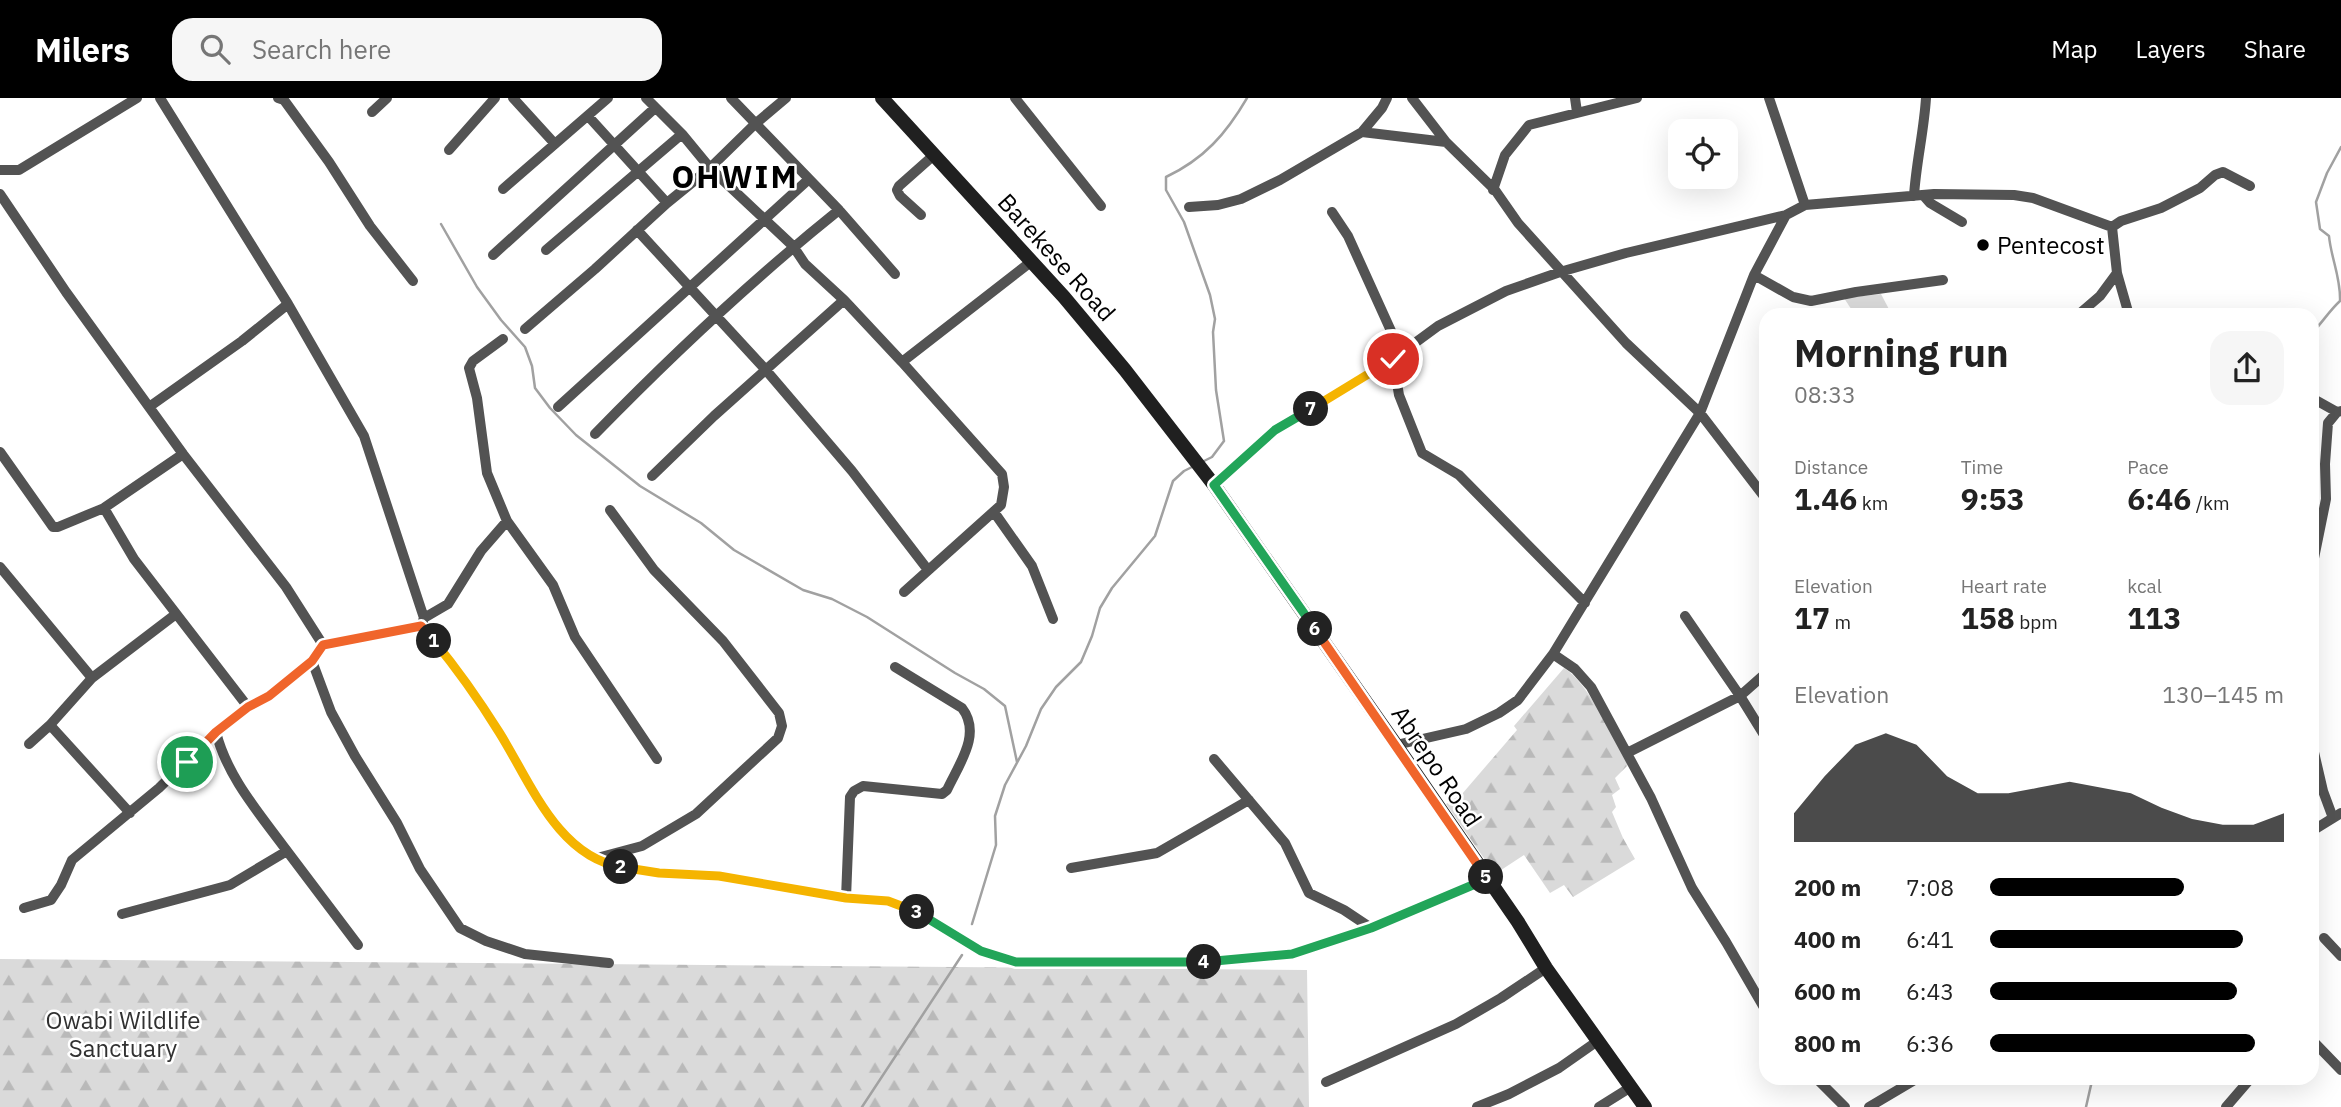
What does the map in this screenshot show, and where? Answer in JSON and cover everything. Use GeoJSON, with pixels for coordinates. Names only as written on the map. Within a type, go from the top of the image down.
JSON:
{"type":"FeatureCollection","features":[{"type":"Feature","properties":{"kind":"main road","name":"Barekese Road"},"geometry":{"type":"LineString","coordinates":[[882,98],[1032,261],[1125,370],[1188,453]]}},
{"type":"Feature","properties":{"kind":"main road","name":"Abrepo Road"},"geometry":{"type":"LineString","coordinates":[[1188,453],[1214,485],[1396,745],[1518,922],[1546,968],[1645,1107]]}},
{"type":"Feature","properties":{"kind":"street"},"geometry":{"type":"LineString","coordinates":[[0,170],[19,170],[137,98]]}},
{"type":"Feature","properties":{"kind":"street"},"geometry":{"type":"LineString","coordinates":[[160,98],[288,304],[364,436],[423,622],[500,733],[548,815],[580,849],[612,865],[659,873],[719,876],[846,898],[888,901],[919,913],[981,951],[1016,962],[1242,960],[1292,954],[1371,928],[1487,879]]}},
{"type":"Feature","properties":{"kind":"street"},"geometry":{"type":"LineString","coordinates":[[278,98],[284,100],[329,162],[370,226],[413,281]]}},
{"type":"Feature","properties":{"kind":"street"},"geometry":{"type":"LineString","coordinates":[[372,112],[387,98]]}},
{"type":"Feature","properties":{"kind":"street"},"geometry":{"type":"LineString","coordinates":[[449,150],[495,98]]}},
{"type":"Feature","properties":{"kind":"street"},"geometry":{"type":"LineString","coordinates":[[513,98],[555,144]]}},
{"type":"Feature","properties":{"kind":"street"},"geometry":{"type":"LineString","coordinates":[[503,189],[608,98]]}},
{"type":"Feature","properties":{"kind":"street"},"geometry":{"type":"LineString","coordinates":[[646,98],[710,168],[793,246],[805,264],[844,300],[1002,474],[1004,487],[1001,505],[904,592]]}},
{"type":"Feature","properties":{"kind":"street"},"geometry":{"type":"LineString","coordinates":[[731,98],[839,210],[895,274]]}},
{"type":"Feature","properties":{"kind":"street"},"geometry":{"type":"LineString","coordinates":[[525,329],[786,98]]}},
{"type":"Feature","properties":{"kind":"street"},"geometry":{"type":"LineString","coordinates":[[1015,98],[1101,206]]}},
{"type":"Feature","properties":{"kind":"street"},"geometry":{"type":"LineString","coordinates":[[1189,207],[1218,205],[1241,199],[1280,180],[1362,132],[1387,98]]}},
{"type":"Feature","properties":{"kind":"street"},"geometry":{"type":"LineString","coordinates":[[1412,98],[1446,142],[1493,190],[1560,272],[1626,343],[1700,413],[1759,490]]}},
{"type":"Feature","properties":{"kind":"street"},"geometry":{"type":"LineString","coordinates":[[1575,98],[1577,111]]}},
{"type":"Feature","properties":{"kind":"street"},"geometry":{"type":"LineString","coordinates":[[1493,190],[1504,155],[1529,125],[1637,98]]}},
{"type":"Feature","properties":{"kind":"street"},"geometry":{"type":"LineString","coordinates":[[1769,98],[1805,205]]}},
{"type":"Feature","properties":{"kind":"street"},"geometry":{"type":"LineString","coordinates":[[1919,196],[1916,163],[1924,127],[1926,98]]}},
{"type":"Feature","properties":{"kind":"street"},"geometry":{"type":"LineString","coordinates":[[493,255],[655,108]]}},
{"type":"Feature","properties":{"kind":"street"},"geometry":{"type":"LineString","coordinates":[[588,116],[667,203]]}},
{"type":"Feature","properties":{"kind":"street"},"geometry":{"type":"LineString","coordinates":[[1362,132],[1446,142]]}},
{"type":"Feature","properties":{"kind":"street"},"geometry":{"type":"LineString","coordinates":[[546,250],[681,134]]}},
{"type":"Feature","properties":{"kind":"street"},"geometry":{"type":"LineString","coordinates":[[921,215],[897,190],[934,155]]}},
{"type":"Feature","properties":{"kind":"street"},"geometry":{"type":"LineString","coordinates":[[2112,227],[2121,221],[2161,208],[2200,188],[2222,172],[2250,186]]}},
{"type":"Feature","properties":{"kind":"street"},"geometry":{"type":"LineString","coordinates":[[558,407],[809,179]]}},
{"type":"Feature","properties":{"kind":"street"},"geometry":{"type":"LineString","coordinates":[[0,194],[66,292],[183,454],[286,587],[323,645]]}},
{"type":"Feature","properties":{"kind":"street"},"geometry":{"type":"LineString","coordinates":[[1214,485],[1275,430],[1397,356],[1438,326],[1506,291],[1626,253],[1786,215],[1805,205],[1919,196],[2014,195],[2033,198],[2112,227]]}},
{"type":"Feature","properties":{"kind":"street"},"geometry":{"type":"LineString","coordinates":[[1919,196],[1962,222]]}},
{"type":"Feature","properties":{"kind":"street"},"geometry":{"type":"LineString","coordinates":[[595,434],[663,363],[793,246],[839,210]]}},
{"type":"Feature","properties":{"kind":"street"},"geometry":{"type":"LineString","coordinates":[[1332,212],[1348,236],[1397,356],[1399,395],[1422,453],[1459,475],[1585,603]]}},
{"type":"Feature","properties":{"kind":"street"},"geometry":{"type":"LineString","coordinates":[[1396,745],[1466,729],[1499,713],[1518,700],[1553,654],[1700,413],[1754,275],[1786,215]]}},
{"type":"Feature","properties":{"kind":"street"},"geometry":{"type":"LineString","coordinates":[[2112,227],[2118,273],[2127,308]]}},
{"type":"Feature","properties":{"kind":"street"},"geometry":{"type":"LineString","coordinates":[[637,230],[765,369],[852,471],[928,570]]}},
{"type":"Feature","properties":{"kind":"street"},"geometry":{"type":"LineString","coordinates":[[902,362],[1032,261]]}},
{"type":"Feature","properties":{"kind":"street"},"geometry":{"type":"LineString","coordinates":[[2086,308],[2100,296],[2118,273]]}},
{"type":"Feature","properties":{"kind":"street"},"geometry":{"type":"LineString","coordinates":[[1754,275],[1793,297],[1811,301],[1943,280]]}},
{"type":"Feature","properties":{"kind":"street"},"geometry":{"type":"LineString","coordinates":[[652,476],[765,369],[844,300]]}},
{"type":"Feature","properties":{"kind":"street"},"geometry":{"type":"LineString","coordinates":[[149,407],[242,341],[288,304]]}},
{"type":"Feature","properties":{"kind":"street"},"geometry":{"type":"LineString","coordinates":[[503,339],[473,361],[470,368],[477,398],[487,473],[507,521],[553,585],[575,637],[657,759]]}},
{"type":"Feature","properties":{"kind":"street"},"geometry":{"type":"LineString","coordinates":[[2319,401],[2339,411],[2328,423],[2326,499],[2319,534]]}},
{"type":"Feature","properties":{"kind":"street"},"geometry":{"type":"LineString","coordinates":[[0,452],[53,527],[104,508],[183,454]]}},
{"type":"Feature","properties":{"kind":"street"},"geometry":{"type":"LineString","coordinates":[[104,508],[134,559],[248,707]]}},
{"type":"Feature","properties":{"kind":"street"},"geometry":{"type":"LineString","coordinates":[[597,858],[642,846],[696,814],[778,738],[782,726],[779,713],[723,641],[654,570],[610,510]]}},
{"type":"Feature","properties":{"kind":"street"},"geometry":{"type":"LineString","coordinates":[[994,512],[1032,566],[1054,619]]}},
{"type":"Feature","properties":{"kind":"street"},"geometry":{"type":"LineString","coordinates":[[24,908],[51,900],[72,860],[130,813],[216,732],[248,707],[269,696],[312,661],[323,645],[423,622],[447,604],[481,551],[507,521]]}},
{"type":"Feature","properties":{"kind":"street"},"geometry":{"type":"LineString","coordinates":[[0,567],[92,678]]}},
{"type":"Feature","properties":{"kind":"street"},"geometry":{"type":"LineString","coordinates":[[29,744],[92,678],[176,614]]}},
{"type":"Feature","properties":{"kind":"street"},"geometry":{"type":"LineString","coordinates":[[1685,616],[1759,727]]}},
{"type":"Feature","properties":{"kind":"street"},"geometry":{"type":"LineString","coordinates":[[1553,654],[1575,669],[1591,687],[1651,798],[1692,888],[1759,999]]}},
{"type":"Feature","properties":{"kind":"street"},"geometry":{"type":"LineString","coordinates":[[312,661],[331,712],[355,756],[397,823],[420,869],[460,928],[486,941],[525,954],[609,962]]}},
{"type":"Feature","properties":{"kind":"street"},"geometry":{"type":"LineString","coordinates":[[846,898],[850,797],[854,791],[863,786],[942,794],[947,790],[971,737],[968,716],[962,708],[895,667]]}},
{"type":"Feature","properties":{"kind":"street"},"geometry":{"type":"LineString","coordinates":[[1627,753],[1740,696],[1759,679]]}},
{"type":"Feature","properties":{"kind":"street"},"geometry":{"type":"LineString","coordinates":[[50,725],[130,813]]}},
{"type":"Feature","properties":{"kind":"street"},"geometry":{"type":"LineString","coordinates":[[216,732],[220,749],[233,776],[358,945]]}},
{"type":"Feature","properties":{"kind":"street"},"geometry":{"type":"LineString","coordinates":[[1214,759],[1285,844],[1309,893],[1344,910],[1371,928]]}},
{"type":"Feature","properties":{"kind":"street"},"geometry":{"type":"LineString","coordinates":[[2319,774],[2323,791],[2337,815],[2319,827]]}},
{"type":"Feature","properties":{"kind":"street"},"geometry":{"type":"LineString","coordinates":[[1071,868],[1157,853],[1249,800]]}},
{"type":"Feature","properties":{"kind":"street"},"geometry":{"type":"LineString","coordinates":[[122,914],[230,885],[287,851]]}},
{"type":"Feature","properties":{"kind":"street"},"geometry":{"type":"LineString","coordinates":[[2324,938],[2341,956]]}},
{"type":"Feature","properties":{"kind":"street"},"geometry":{"type":"LineString","coordinates":[[1326,1082],[1455,1024],[1546,968]]}},
{"type":"Feature","properties":{"kind":"street"},"geometry":{"type":"LineString","coordinates":[[1477,1107],[1510,1094],[1559,1068],[1599,1040]]}},
{"type":"Feature","properties":{"kind":"street"},"geometry":{"type":"LineString","coordinates":[[2319,1047],[2341,1070]]}},
{"type":"Feature","properties":{"kind":"street"},"geometry":{"type":"LineString","coordinates":[[1823,1085],[1845,1107]]}},
{"type":"Feature","properties":{"kind":"street"},"geometry":{"type":"LineString","coordinates":[[1869,1107],[1906,1085]]}},
{"type":"Feature","properties":{"kind":"street"},"geometry":{"type":"LineString","coordinates":[[2226,1107],[2244,1085]]}},
{"type":"Feature","properties":{"kind":"street"},"geometry":{"type":"LineString","coordinates":[[1599,1107],[1631,1087]]}},
{"type":"Feature","properties":{"kind":"green space"},"geometry":{"type":"Polygon","coordinates":[[[1881,294],[1888,308],[1850,308],[1844,298],[1881,294]]]}},
{"type":"Feature","properties":{"kind":"green space"},"geometry":{"type":"Polygon","coordinates":[[[1564,668],[1591,698],[1628,765],[1615,778],[1620,789],[1612,795],[1616,807],[1612,812],[1635,859],[1573,897],[1564,885],[1550,893],[1524,855],[1495,874],[1446,804],[1462,794],[1517,730],[1514,726],[1564,668]]]}},
{"type":"Feature","properties":{"kind":"green space","name":"Owabi Wildlife Sanctuary"},"geometry":{"type":"Polygon","coordinates":[[[0,959],[1307,970],[1309,1107],[0,1107],[0,959]]]}},
{"type":"Feature","properties":{"kind":"waterway"},"geometry":{"type":"LineString","coordinates":[[1204,461],[1212,457],[1224,441],[1216,390],[1213,332],[1215,319],[1210,295],[1184,222],[1166,190],[1166,177],[1203,154],[1231,123],[1247,98]]}},
{"type":"Feature","properties":{"kind":"waterway"},"geometry":{"type":"LineString","coordinates":[[2319,325],[2340,301],[2329,236],[2320,229],[2316,202],[2341,147]]}},
{"type":"Feature","properties":{"kind":"waterway"},"geometry":{"type":"LineString","coordinates":[[441,224],[477,287],[525,347],[532,366],[535,388],[576,435],[640,486],[701,523],[734,550],[803,590],[832,599],[867,617],[984,689],[1005,706],[1017,762]]}},
{"type":"Feature","properties":{"kind":"waterway"},"geometry":{"type":"LineString","coordinates":[[972,924],[996,845],[995,816],[1005,785],[1026,746],[1041,709],[1056,687],[1081,662],[1100,608],[1112,588],[1155,536],[1173,481],[1194,466]]}},
{"type":"Feature","properties":{"kind":"waterway"},"geometry":{"type":"LineString","coordinates":[[862,1107],[962,955]]}},
{"type":"Feature","properties":{"kind":"waterway"},"geometry":{"type":"LineString","coordinates":[[2086,1107],[2091,1085]]}},
{"type":"Feature","properties":{"kind":"place","name":"Pentecost"},"geometry":{"type":"Point","coordinates":[1983,245]}},
{"type":"Feature","properties":{"kind":"district","name":"OHWIM"},"geometry":{"type":"Point","coordinates":[735,176]}},
{"type":"Feature","properties":{"kind":"route"},"geometry":{"type":"LineString","coordinates":[[187,762],[216,732],[248,707],[269,696],[312,661],[323,645],[421,626],[456,667],[500,733],[548,815],[580,849],[612,865],[659,873],[719,876],[846,898],[888,901],[919,913],[981,951],[1016,962],[1242,960],[1292,954],[1332,942],[1487,879],[1214,485],[1275,430],[1393,359]]}}]}
